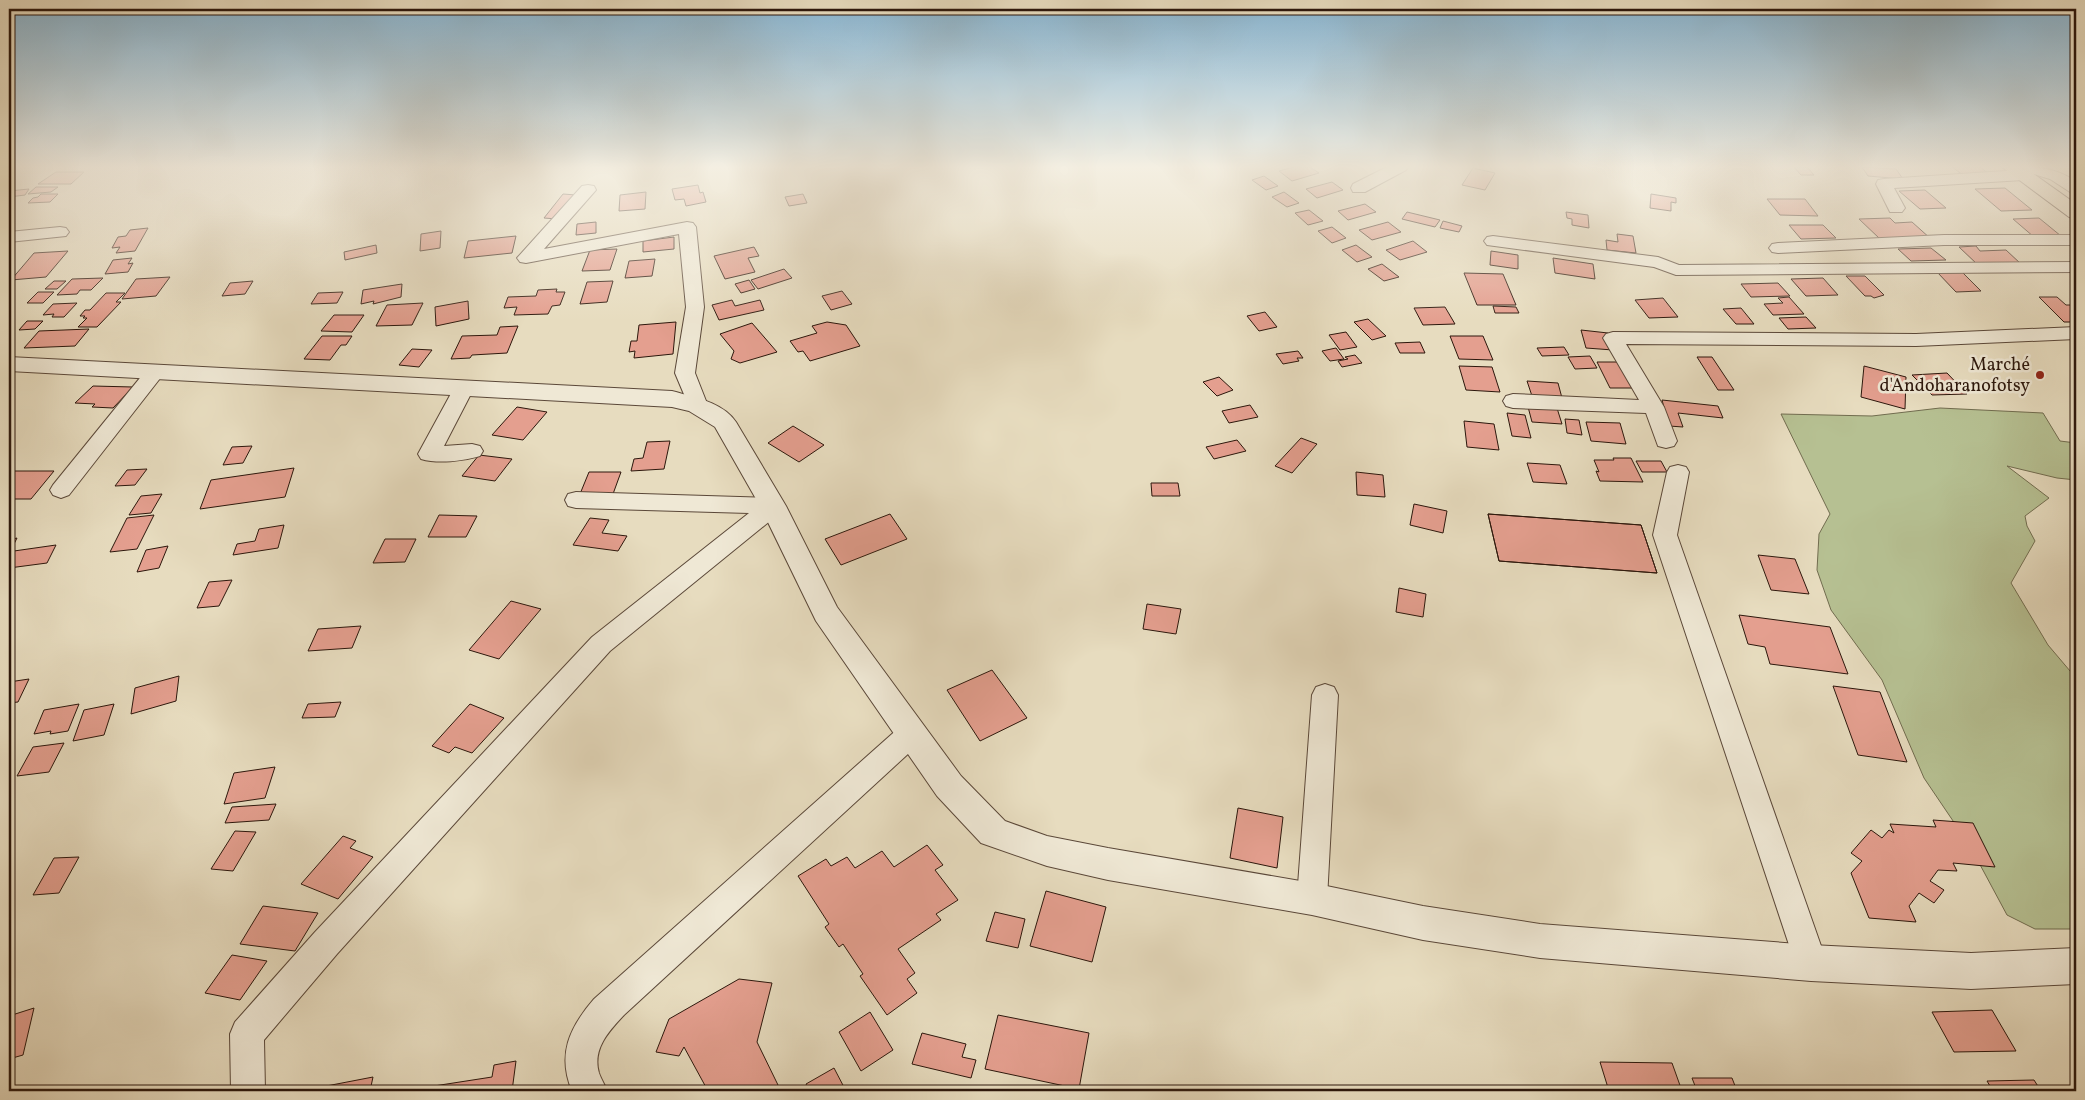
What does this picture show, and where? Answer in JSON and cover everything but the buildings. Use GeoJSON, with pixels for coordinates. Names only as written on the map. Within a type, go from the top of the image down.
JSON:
{"type":"FeatureCollection","features":[{"type":"Feature","properties":{"kind":"street"},"geometry":{"type":"LineString","coordinates":[[562,218],[526,258],[687,226],[695,307],[685,373],[698,406]]}},
{"type":"Feature","properties":{"kind":"street"},"geometry":{"type":"LineString","coordinates":[[9,236],[60,232]]}},
{"type":"Feature","properties":{"kind":"street"},"geometry":{"type":"LineString","coordinates":[[1778,248],[1944,240],[2076,240]]}},
{"type":"Feature","properties":{"kind":"street"},"geometry":{"type":"LineString","coordinates":[[1493,241],[1658,262],[1676,270],[2076,267]]}},
{"type":"Feature","properties":{"kind":"street"},"geometry":{"type":"LineString","coordinates":[[1666,441],[1654,407],[1613,338],[1916,340],[2076,334]]}},
{"type":"Feature","properties":{"kind":"street"},"geometry":{"type":"LineString","coordinates":[[9,364],[672,399],[698,406],[724,422],[773,506],[826,612],[949,786],[993,832],[1047,851],[1099,862],[1312,899],[1422,923],[1540,941],[1811,963],[1971,971],[2076,966]]}},
{"type":"Feature","properties":{"kind":"street"},"geometry":{"type":"LineString","coordinates":[[61,490],[154,372]]}},
{"type":"Feature","properties":{"kind":"street"},"geometry":{"type":"LineString","coordinates":[[464,388],[429,454],[472,451]]}},
{"type":"Feature","properties":{"kind":"street"},"geometry":{"type":"LineString","coordinates":[[1512,401],[1654,407]]}},
{"type":"Feature","properties":{"kind":"street"},"geometry":{"type":"LineString","coordinates":[[1678,472],[1665,535],[1811,963]]}},
{"type":"Feature","properties":{"kind":"street"},"geometry":{"type":"LineString","coordinates":[[576,500],[773,506]]}},
{"type":"Feature","properties":{"kind":"street"},"geometry":{"type":"LineString","coordinates":[[248,1091],[247,1034],[326,943],[600,644],[773,506]]}},
{"type":"Feature","properties":{"kind":"street"},"geometry":{"type":"LineString","coordinates":[[1312,899],[1325,695]]}},
{"type":"Feature","properties":{"kind":"street"},"geometry":{"type":"LineString","coordinates":[[590,1091],[582,1072],[582,1056],[583,1048],[594,1024],[620,997],[911,734]]}},
{"type":"Feature","properties":{"kind":"green space"},"geometry":{"type":"Polygon","coordinates":[[[1940,408],[2043,413],[2060,441],[2076,443],[2076,480],[2057,478],[2007,466],[2049,498],[2025,516],[2027,526],[2035,541],[2011,583],[2048,645],[2076,678],[2076,929],[2035,929],[2007,915],[1970,846],[1924,778],[1882,680],[1831,610],[1817,570],[1819,534],[1830,514],[1781,414],[1872,416],[1940,408]]]}},
{"type":"Feature","properties":{"kind":"place","name":"Marché d'Andoharanofotsy"},"geometry":{"type":"Point","coordinates":[2040,375]}}]}
